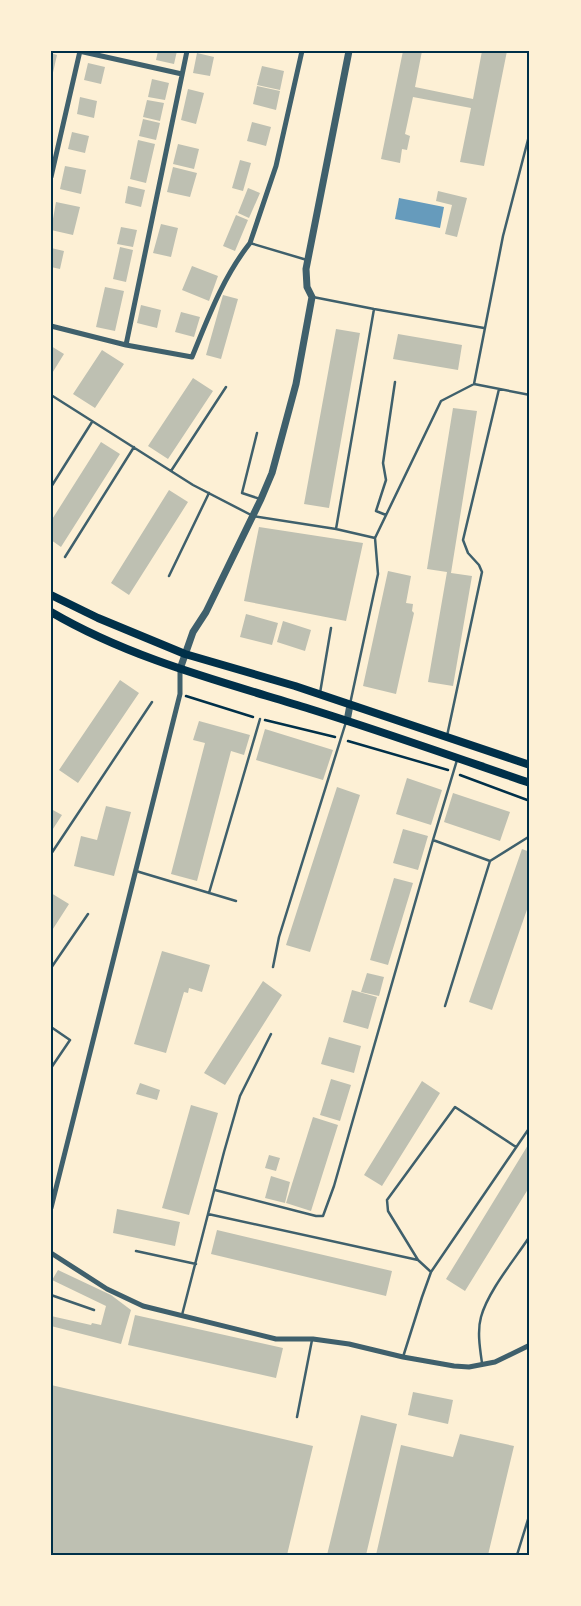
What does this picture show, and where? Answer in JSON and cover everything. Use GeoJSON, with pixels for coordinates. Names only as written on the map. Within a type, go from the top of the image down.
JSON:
{"type":"FeatureCollection","features":[{"type":"Feature","properties":{"kind":"main road"},"geometry":{"type":"LineString","coordinates":[[51,595],[98,618],[186,654],[320,695],[530,765]]}},
{"type":"Feature","properties":{"kind":"main road"},"geometry":{"type":"LineString","coordinates":[[52,615],[107,640],[180,669],[347,721],[530,783]]}},
{"type":"Feature","properties":{"kind":"street"},"geometry":{"type":"LineString","coordinates":[[51,177],[80,51],[182,74]]}},
{"type":"Feature","properties":{"kind":"street"},"geometry":{"type":"LineString","coordinates":[[126,345],[187,51]]}},
{"type":"Feature","properties":{"kind":"street"},"geometry":{"type":"LineString","coordinates":[[51,326],[126,345],[192,358],[220,291],[242,253],[250,244],[276,166],[302,51]]}},
{"type":"Feature","properties":{"kind":"street"},"geometry":{"type":"LineString","coordinates":[[51,1208],[180,694],[180,669],[193,632],[206,612],[261,499],[281,445],[292,401],[312,297],[307,287],[306,278],[308,260],[349,51]]}},
{"type":"Feature","properties":{"kind":"street"},"geometry":{"type":"LineString","coordinates":[[347,721],[350,705]]}},
{"type":"Feature","properties":{"kind":"street"},"geometry":{"type":"LineString","coordinates":[[51,1253],[107,1289],[131,1301],[157,1310],[276,1339],[313,1339],[349,1344],[403,1357],[454,1366],[482,1365],[507,1358],[530,1346]]}},
{"type":"Feature","properties":{"kind":"lane"},"geometry":{"type":"LineString","coordinates":[[474,384],[503,236],[530,132]]}},
{"type":"Feature","properties":{"kind":"lane"},"geometry":{"type":"LineString","coordinates":[[250,244],[308,260]]}},
{"type":"Feature","properties":{"kind":"lane"},"geometry":{"type":"LineString","coordinates":[[312,297],[484,328]]}},
{"type":"Feature","properties":{"kind":"lane"},"geometry":{"type":"LineString","coordinates":[[336,529],[374,309]]}},
{"type":"Feature","properties":{"kind":"lane"},"geometry":{"type":"LineString","coordinates":[[386,515],[376,512],[386,480],[383,463],[395,382]]}},
{"type":"Feature","properties":{"kind":"lane"},"geometry":{"type":"LineString","coordinates":[[350,705],[378,574],[375,538],[441,401],[474,384],[530,395]]}},
{"type":"Feature","properties":{"kind":"lane"},"geometry":{"type":"LineString","coordinates":[[171,471],[226,387]]}},
{"type":"Feature","properties":{"kind":"lane"},"geometry":{"type":"LineString","coordinates":[[447,737],[482,572],[468,553],[463,540],[499,388]]}},
{"type":"Feature","properties":{"kind":"lane"},"geometry":{"type":"LineString","coordinates":[[51,395],[171,471],[253,516],[336,529],[375,538]]}},
{"type":"Feature","properties":{"kind":"lane"},"geometry":{"type":"LineString","coordinates":[[51,487],[92,422]]}},
{"type":"Feature","properties":{"kind":"lane"},"geometry":{"type":"LineString","coordinates":[[257,433],[242,493],[261,499]]}},
{"type":"Feature","properties":{"kind":"lane"},"geometry":{"type":"LineString","coordinates":[[65,557],[134,447]]}},
{"type":"Feature","properties":{"kind":"lane"},"geometry":{"type":"LineString","coordinates":[[169,576],[209,493]]}},
{"type":"Feature","properties":{"kind":"lane"},"geometry":{"type":"LineString","coordinates":[[320,695],[331,628]]}},
{"type":"Feature","properties":{"kind":"lane"},"geometry":{"type":"LineString","coordinates":[[51,854],[152,702]]}},
{"type":"Feature","properties":{"kind":"lane"},"geometry":{"type":"LineString","coordinates":[[209,893],[260,719]]}},
{"type":"Feature","properties":{"kind":"lane"},"geometry":{"type":"LineString","coordinates":[[273,967],[279,937],[347,721]]}},
{"type":"Feature","properties":{"kind":"lane"},"geometry":{"type":"LineString","coordinates":[[215,1190],[316,1216],[324,1216],[458,758]]}},
{"type":"Feature","properties":{"kind":"lane"},"geometry":{"type":"LineString","coordinates":[[445,1006],[490,861],[530,836]]}},
{"type":"Feature","properties":{"kind":"lane"},"geometry":{"type":"LineString","coordinates":[[433,840],[490,861]]}},
{"type":"Feature","properties":{"kind":"lane"},"geometry":{"type":"LineString","coordinates":[[135,871],[236,901]]}},
{"type":"Feature","properties":{"kind":"lane"},"geometry":{"type":"LineString","coordinates":[[51,968],[88,914]]}},
{"type":"Feature","properties":{"kind":"lane"},"geometry":{"type":"LineString","coordinates":[[51,1027],[70,1040],[51,1068]]}},
{"type":"Feature","properties":{"kind":"lane"},"geometry":{"type":"LineString","coordinates":[[182,1316],[240,1096],[271,1034]]}},
{"type":"Feature","properties":{"kind":"lane"},"geometry":{"type":"LineString","coordinates":[[431,1272],[418,1260],[388,1211],[387,1200],[455,1107],[516,1147]]}},
{"type":"Feature","properties":{"kind":"lane"},"geometry":{"type":"LineString","coordinates":[[403,1357],[431,1272],[530,1126]]}},
{"type":"Feature","properties":{"kind":"lane"},"geometry":{"type":"LineString","coordinates":[[208,1214],[418,1260]]}},
{"type":"Feature","properties":{"kind":"lane"},"geometry":{"type":"LineString","coordinates":[[482,1365],[480,1344],[481,1318],[488,1299],[530,1236]]}},
{"type":"Feature","properties":{"kind":"lane"},"geometry":{"type":"LineString","coordinates":[[136,1251],[196,1264]]}},
{"type":"Feature","properties":{"kind":"lane"},"geometry":{"type":"LineString","coordinates":[[51,1295],[94,1310]]}},
{"type":"Feature","properties":{"kind":"lane"},"geometry":{"type":"LineString","coordinates":[[296,1417],[313,1339]]}},
{"type":"Feature","properties":{"kind":"lane"},"geometry":{"type":"LineString","coordinates":[[516,1555],[530,1513]]}},
{"type":"Feature","properties":{"kind":"path"},"geometry":{"type":"LineString","coordinates":[[180,694],[260,719],[341,739],[454,772],[530,801]]}},
{"type":"Feature","properties":{"kind":"water"},"geometry":{"type":"Polygon","coordinates":[[[399,198],[444,207],[440,228],[395,219],[399,198]]]}},
{"type":"Feature","properties":{"kind":"building"},"geometry":{"type":"Polygon","coordinates":[[[158,51],[177,51],[174,64],[156,60],[158,51]]]}},
{"type":"Feature","properties":{"kind":"building"},"geometry":{"type":"Polygon","coordinates":[[[403,51],[422,51],[415,87],[473,99],[482,51],[507,51],[484,166],[460,162],[471,108],[413,97],[405,134],[410,136],[407,150],[402,149],[400,163],[381,159],[403,51]]]}},
{"type":"Feature","properties":{"kind":"building"},"geometry":{"type":"Polygon","coordinates":[[[51,53],[57,55],[52,77],[51,77],[51,53]]]}},
{"type":"Feature","properties":{"kind":"building"},"geometry":{"type":"Polygon","coordinates":[[[197,53],[214,57],[210,76],[193,73],[197,53]]]}},
{"type":"Feature","properties":{"kind":"building"},"geometry":{"type":"Polygon","coordinates":[[[88,63],[105,67],[101,84],[84,80],[88,63]]]}},
{"type":"Feature","properties":{"kind":"building"},"geometry":{"type":"Polygon","coordinates":[[[262,66],[284,71],[280,90],[257,85],[262,66]]]}},
{"type":"Feature","properties":{"kind":"building"},"geometry":{"type":"Polygon","coordinates":[[[152,79],[169,83],[165,100],[148,97],[152,79]]]}},
{"type":"Feature","properties":{"kind":"building"},"geometry":{"type":"Polygon","coordinates":[[[257,86],[280,91],[276,110],[253,104],[257,86]]]}},
{"type":"Feature","properties":{"kind":"building"},"geometry":{"type":"Polygon","coordinates":[[[188,89],[204,93],[196,124],[181,120],[188,89]]]}},
{"type":"Feature","properties":{"kind":"building"},"geometry":{"type":"Polygon","coordinates":[[[80,97],[97,101],[94,118],[77,114],[80,97]]]}},
{"type":"Feature","properties":{"kind":"building"},"geometry":{"type":"Polygon","coordinates":[[[147,100],[164,103],[160,121],[143,117],[147,100]]]}},
{"type":"Feature","properties":{"kind":"building"},"geometry":{"type":"Polygon","coordinates":[[[143,119],[160,123],[156,140],[139,136],[143,119]]]}},
{"type":"Feature","properties":{"kind":"building"},"geometry":{"type":"Polygon","coordinates":[[[252,122],[271,127],[266,146],[247,141],[252,122]]]}},
{"type":"Feature","properties":{"kind":"building"},"geometry":{"type":"Polygon","coordinates":[[[72,132],[89,136],[85,153],[68,149],[72,132]]]}},
{"type":"Feature","properties":{"kind":"building"},"geometry":{"type":"Polygon","coordinates":[[[138,140],[155,144],[146,183],[130,179],[138,140]]]}},
{"type":"Feature","properties":{"kind":"building"},"geometry":{"type":"Polygon","coordinates":[[[178,144],[199,149],[194,169],[173,164],[178,144]]]}},
{"type":"Feature","properties":{"kind":"building"},"geometry":{"type":"Polygon","coordinates":[[[240,160],[251,163],[243,191],[232,188],[240,160]]]}},
{"type":"Feature","properties":{"kind":"building"},"geometry":{"type":"Polygon","coordinates":[[[65,166],[86,170],[81,194],[60,189],[65,166]]]}},
{"type":"Feature","properties":{"kind":"building"},"geometry":{"type":"Polygon","coordinates":[[[173,167],[197,173],[190,197],[167,192],[173,167]]]}},
{"type":"Feature","properties":{"kind":"building"},"geometry":{"type":"Polygon","coordinates":[[[128,186],[145,190],[141,207],[125,203],[128,186]]]}},
{"type":"Feature","properties":{"kind":"building"},"geometry":{"type":"Polygon","coordinates":[[[248,188],[260,193],[249,218],[238,213],[248,188]]]}},
{"type":"Feature","properties":{"kind":"building"},"geometry":{"type":"Polygon","coordinates":[[[438,191],[467,198],[457,237],[445,234],[452,205],[436,201],[438,191]]]}},
{"type":"Feature","properties":{"kind":"building"},"geometry":{"type":"Polygon","coordinates":[[[56,202],[80,207],[73,235],[51,230],[56,202]]]}},
{"type":"Feature","properties":{"kind":"building"},"geometry":{"type":"Polygon","coordinates":[[[236,215],[248,220],[235,251],[223,246],[236,215]]]}},
{"type":"Feature","properties":{"kind":"building"},"geometry":{"type":"Polygon","coordinates":[[[161,224],[178,228],[171,257],[153,253],[161,224]]]}},
{"type":"Feature","properties":{"kind":"building"},"geometry":{"type":"Polygon","coordinates":[[[121,227],[137,230],[133,247],[117,244],[121,227]]]}},
{"type":"Feature","properties":{"kind":"building"},"geometry":{"type":"Polygon","coordinates":[[[120,247],[133,250],[126,282],[113,279],[120,247]]]}},
{"type":"Feature","properties":{"kind":"building"},"geometry":{"type":"Polygon","coordinates":[[[51,248],[64,251],[60,269],[51,267],[51,248]]]}},
{"type":"Feature","properties":{"kind":"building"},"geometry":{"type":"Polygon","coordinates":[[[192,266],[218,276],[209,301],[182,290],[192,266]]]}},
{"type":"Feature","properties":{"kind":"building"},"geometry":{"type":"Polygon","coordinates":[[[105,287],[124,291],[115,331],[96,327],[105,287]]]}},
{"type":"Feature","properties":{"kind":"building"},"geometry":{"type":"Polygon","coordinates":[[[223,295],[238,299],[221,359],[206,355],[223,295]]]}},
{"type":"Feature","properties":{"kind":"building"},"geometry":{"type":"Polygon","coordinates":[[[141,305],[161,310],[157,328],[137,323],[141,305]]]}},
{"type":"Feature","properties":{"kind":"building"},"geometry":{"type":"Polygon","coordinates":[[[181,312],[200,317],[194,337],[175,332],[181,312]]]}},
{"type":"Feature","properties":{"kind":"building"},"geometry":{"type":"Polygon","coordinates":[[[336,329],[360,333],[329,508],[304,504],[336,329]]]}},
{"type":"Feature","properties":{"kind":"building"},"geometry":{"type":"Polygon","coordinates":[[[398,334],[462,345],[458,370],[393,359],[398,334]]]}},
{"type":"Feature","properties":{"kind":"building"},"geometry":{"type":"Polygon","coordinates":[[[51,346],[64,354],[51,375],[51,346]]]}},
{"type":"Feature","properties":{"kind":"building"},"geometry":{"type":"Polygon","coordinates":[[[102,350],[124,364],[95,408],[73,394],[102,350]]]}},
{"type":"Feature","properties":{"kind":"building"},"geometry":{"type":"Polygon","coordinates":[[[193,378],[213,391],[168,459],[148,446],[193,378]]]}},
{"type":"Feature","properties":{"kind":"building"},"geometry":{"type":"Polygon","coordinates":[[[453,408],[477,411],[451,573],[472,576],[453,686],[428,682],[447,572],[427,569],[453,408]]]}},
{"type":"Feature","properties":{"kind":"building"},"geometry":{"type":"Polygon","coordinates":[[[101,442],[120,454],[61,547],[51,540],[51,521],[101,442]]]}},
{"type":"Feature","properties":{"kind":"building"},"geometry":{"type":"Polygon","coordinates":[[[169,490],[188,502],[129,595],[111,583],[169,490]]]}},
{"type":"Feature","properties":{"kind":"building"},"geometry":{"type":"Polygon","coordinates":[[[259,527],[363,543],[346,621],[244,601],[259,527]]]}},
{"type":"Feature","properties":{"kind":"building"},"geometry":{"type":"Polygon","coordinates":[[[388,571],[411,576],[406,603],[413,604],[412,611],[414,613],[396,694],[363,686],[388,571]]]}},
{"type":"Feature","properties":{"kind":"building"},"geometry":{"type":"Polygon","coordinates":[[[246,614],[278,623],[272,645],[240,637],[246,614]]]}},
{"type":"Feature","properties":{"kind":"building"},"geometry":{"type":"Polygon","coordinates":[[[283,621],[311,630],[305,651],[277,642],[283,621]]]}},
{"type":"Feature","properties":{"kind":"building"},"geometry":{"type":"Polygon","coordinates":[[[120,680],[139,693],[78,783],[59,770],[120,680]]]}},
{"type":"Feature","properties":{"kind":"building"},"geometry":{"type":"Polygon","coordinates":[[[199,721],[250,735],[244,755],[231,751],[197,881],[171,874],[205,743],[193,740],[199,721]]]}},
{"type":"Feature","properties":{"kind":"building"},"geometry":{"type":"Polygon","coordinates":[[[265,729],[333,750],[323,780],[256,760],[265,729]]]}},
{"type":"Feature","properties":{"kind":"building"},"geometry":{"type":"Polygon","coordinates":[[[407,778],[442,790],[431,825],[396,814],[407,778]]]}},
{"type":"Feature","properties":{"kind":"building"},"geometry":{"type":"Polygon","coordinates":[[[337,787],[360,795],[310,952],[286,945],[337,787]]]}},
{"type":"Feature","properties":{"kind":"building"},"geometry":{"type":"Polygon","coordinates":[[[453,793],[510,812],[500,841],[444,822],[453,793]]]}},
{"type":"Feature","properties":{"kind":"building"},"geometry":{"type":"Polygon","coordinates":[[[106,806],[131,812],[114,876],[74,866],[81,836],[97,840],[106,806]]]}},
{"type":"Feature","properties":{"kind":"building"},"geometry":{"type":"Polygon","coordinates":[[[51,809],[62,815],[51,832],[51,809]]]}},
{"type":"Feature","properties":{"kind":"building"},"geometry":{"type":"Polygon","coordinates":[[[403,829],[428,836],[418,870],[393,863],[403,829]]]}},
{"type":"Feature","properties":{"kind":"building"},"geometry":{"type":"Polygon","coordinates":[[[522,849],[530,852],[530,901],[492,1010],[469,1002],[522,849]]]}},
{"type":"Feature","properties":{"kind":"building"},"geometry":{"type":"Polygon","coordinates":[[[394,878],[413,883],[388,965],[370,960],[394,878]]]}},
{"type":"Feature","properties":{"kind":"building"},"geometry":{"type":"Polygon","coordinates":[[[51,893],[69,904],[51,932],[51,893]]]}},
{"type":"Feature","properties":{"kind":"building"},"geometry":{"type":"Polygon","coordinates":[[[162,951],[210,965],[202,992],[189,988],[188,993],[184,992],[166,1053],[134,1044],[162,951]]]}},
{"type":"Feature","properties":{"kind":"building"},"geometry":{"type":"Polygon","coordinates":[[[367,973],[384,977],[379,996],[361,992],[367,973]]]}},
{"type":"Feature","properties":{"kind":"building"},"geometry":{"type":"Polygon","coordinates":[[[263,981],[282,995],[225,1085],[204,1073],[263,981]]]}},
{"type":"Feature","properties":{"kind":"building"},"geometry":{"type":"Polygon","coordinates":[[[352,990],[377,997],[368,1029],[343,1022],[352,990]]]}},
{"type":"Feature","properties":{"kind":"building"},"geometry":{"type":"Polygon","coordinates":[[[329,1037],[361,1046],[354,1073],[321,1064],[329,1037]]]}},
{"type":"Feature","properties":{"kind":"building"},"geometry":{"type":"Polygon","coordinates":[[[331,1079],[351,1085],[340,1121],[320,1115],[331,1079]]]}},
{"type":"Feature","properties":{"kind":"building"},"geometry":{"type":"Polygon","coordinates":[[[422,1081],[440,1093],[382,1186],[364,1175],[422,1081]]]}},
{"type":"Feature","properties":{"kind":"building"},"geometry":{"type":"Polygon","coordinates":[[[140,1083],[160,1090],[157,1100],[136,1094],[140,1083]]]}},
{"type":"Feature","properties":{"kind":"building"},"geometry":{"type":"Polygon","coordinates":[[[191,1105],[218,1113],[189,1215],[162,1208],[191,1105]]]}},
{"type":"Feature","properties":{"kind":"building"},"geometry":{"type":"Polygon","coordinates":[[[313,1117],[338,1125],[311,1211],[286,1203],[313,1117]]]}},
{"type":"Feature","properties":{"kind":"building"},"geometry":{"type":"Polygon","coordinates":[[[528,1145],[530,1146],[530,1186],[465,1291],[446,1279],[528,1145]]]}},
{"type":"Feature","properties":{"kind":"building"},"geometry":{"type":"Polygon","coordinates":[[[269,1155],[280,1158],[276,1171],[265,1168],[269,1155]]]}},
{"type":"Feature","properties":{"kind":"building"},"geometry":{"type":"Polygon","coordinates":[[[271,1176],[290,1182],[285,1203],[265,1198],[271,1176]]]}},
{"type":"Feature","properties":{"kind":"building"},"geometry":{"type":"Polygon","coordinates":[[[117,1209],[180,1222],[175,1246],[113,1233],[117,1209]]]}},
{"type":"Feature","properties":{"kind":"building"},"geometry":{"type":"Polygon","coordinates":[[[217,1230],[392,1271],[386,1296],[211,1254],[217,1230]]]}},
{"type":"Feature","properties":{"kind":"building"},"geometry":{"type":"Polygon","coordinates":[[[58,1270],[111,1295],[131,1310],[121,1344],[51,1326],[51,1316],[91,1325],[92,1323],[101,1325],[106,1306],[52,1280],[58,1270]]]}},
{"type":"Feature","properties":{"kind":"building"},"geometry":{"type":"Polygon","coordinates":[[[135,1315],[283,1348],[276,1378],[128,1345],[135,1315]]]}},
{"type":"Feature","properties":{"kind":"building"},"geometry":{"type":"Polygon","coordinates":[[[51,1385],[313,1446],[287,1555],[51,1555],[51,1385]]]}},
{"type":"Feature","properties":{"kind":"building"},"geometry":{"type":"Polygon","coordinates":[[[413,1392],[453,1400],[448,1424],[408,1415],[413,1392]]]}},
{"type":"Feature","properties":{"kind":"building"},"geometry":{"type":"Polygon","coordinates":[[[361,1415],[397,1424],[366,1555],[327,1555],[361,1415]]]}},
{"type":"Feature","properties":{"kind":"building"},"geometry":{"type":"Polygon","coordinates":[[[460,1434],[514,1446],[488,1555],[376,1555],[401,1445],[453,1457],[460,1434]]]}}]}
